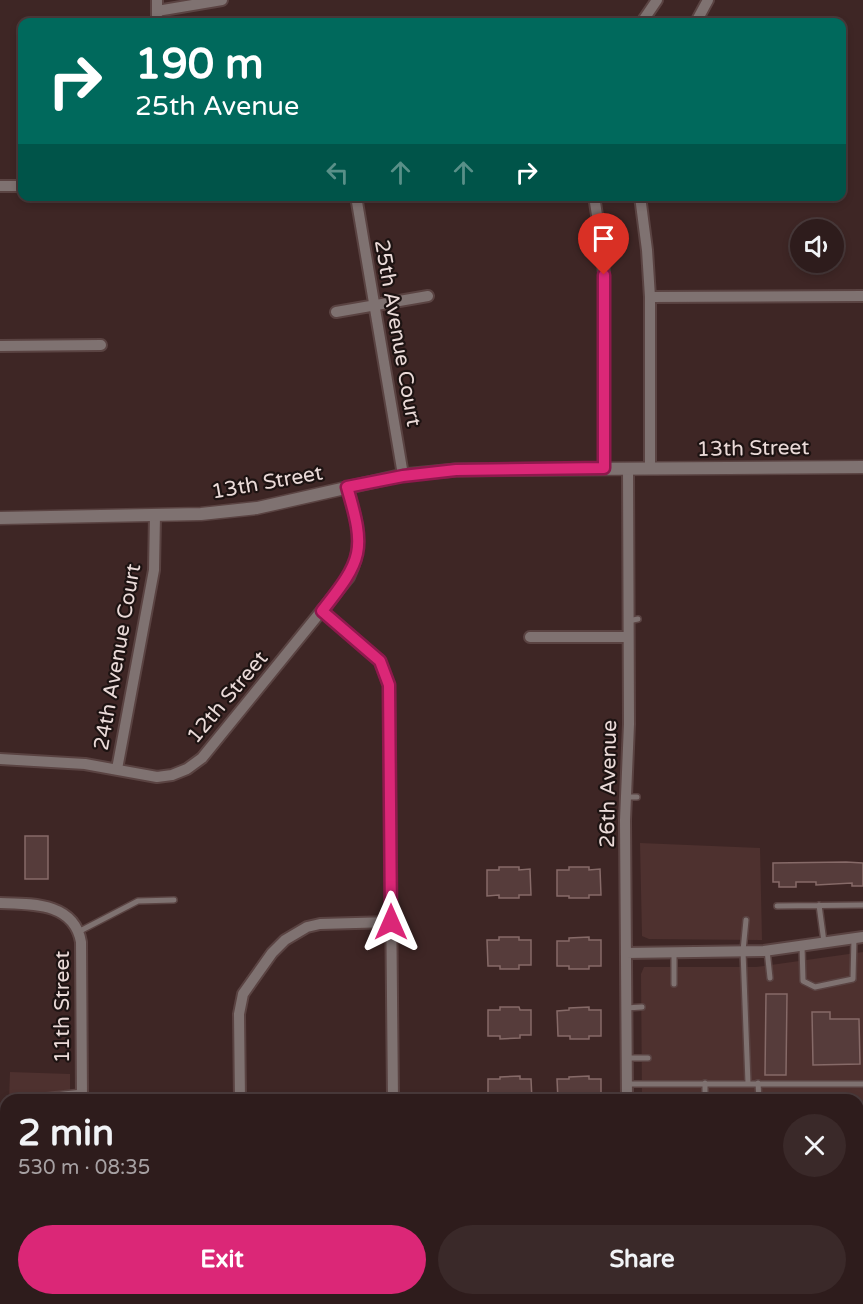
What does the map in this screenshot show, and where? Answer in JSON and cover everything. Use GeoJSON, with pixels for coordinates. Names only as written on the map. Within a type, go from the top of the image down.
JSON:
{"type":"FeatureCollection","features":[{"type":"Feature","properties":{"kind":"street"},"geometry":{"type":"LineString","coordinates":[[157,11],[222,0]]}},
{"type":"Feature","properties":{"kind":"street"},"geometry":{"type":"LineString","coordinates":[[645,18],[657,0]]}},
{"type":"Feature","properties":{"kind":"street"},"geometry":{"type":"LineString","coordinates":[[698,18],[708,0]]}},
{"type":"Feature","properties":{"kind":"street"},"geometry":{"type":"LineString","coordinates":[[0,186],[18,186]]}},
{"type":"Feature","properties":{"kind":"street","name":"25th Avenue Court"},"geometry":{"type":"LineString","coordinates":[[357,201],[403,476]]}},
{"type":"Feature","properties":{"kind":"street"},"geometry":{"type":"LineString","coordinates":[[595,201],[604,275],[604,468]]}},
{"type":"Feature","properties":{"kind":"street"},"geometry":{"type":"LineString","coordinates":[[641,201],[650,297],[650,468]]}},
{"type":"Feature","properties":{"kind":"street"},"geometry":{"type":"LineString","coordinates":[[336,312],[429,296]]}},
{"type":"Feature","properties":{"kind":"street"},"geometry":{"type":"LineString","coordinates":[[650,297],[863,296]]}},
{"type":"Feature","properties":{"kind":"street"},"geometry":{"type":"LineString","coordinates":[[0,346],[101,345]]}},
{"type":"Feature","properties":{"kind":"street","name":"13th Street"},"geometry":{"type":"LineString","coordinates":[[0,518],[201,514],[257,508],[403,476],[467,469],[863,466]]}},
{"type":"Feature","properties":{"kind":"street","name":"26th Avenue"},"geometry":{"type":"LineString","coordinates":[[627,1094],[626,953],[632,797],[628,637],[633,620],[628,469]]}},
{"type":"Feature","properties":{"kind":"street","name":"12th Street"},"geometry":{"type":"LineString","coordinates":[[0,759],[85,764],[157,777],[172,775],[187,769],[202,758],[349,577],[357,555],[359,538],[356,516],[347,487]]}},
{"type":"Feature","properties":{"kind":"street","name":"24th Avenue Court"},"geometry":{"type":"LineString","coordinates":[[117,769],[154,570],[155,515]]}},
{"type":"Feature","properties":{"kind":"street"},"geometry":{"type":"LineString","coordinates":[[322,611],[380,661],[389,685],[393,1094]]}},
{"type":"Feature","properties":{"kind":"street"},"geometry":{"type":"LineString","coordinates":[[530,637],[628,637]]}},
{"type":"Feature","properties":{"kind":"street","name":"11th Street"},"geometry":{"type":"LineString","coordinates":[[0,903],[41,904],[61,912],[80,931],[82,1094]]}},
{"type":"Feature","properties":{"kind":"street"},"geometry":{"type":"LineString","coordinates":[[240,1094],[239,1014],[243,994],[272,953],[285,940],[307,927],[320,924],[391,922]]}},
{"type":"Feature","properties":{"kind":"street"},"geometry":{"type":"LineString","coordinates":[[626,953],[767,951],[859,939]]}},
{"type":"Feature","properties":{"kind":"lane"},"geometry":{"type":"LineString","coordinates":[[80,931],[138,901],[174,900]]}},
{"type":"Feature","properties":{"kind":"lane"},"geometry":{"type":"LineString","coordinates":[[819,905],[824,942]]}},
{"type":"Feature","properties":{"kind":"lane"},"geometry":{"type":"LineString","coordinates":[[777,906],[863,905]]}},
{"type":"Feature","properties":{"kind":"lane"},"geometry":{"type":"LineString","coordinates":[[746,920],[742,951],[748,1083]]}},
{"type":"Feature","properties":{"kind":"lane"},"geometry":{"type":"LineString","coordinates":[[802,946],[803,981],[814,987],[854,979],[859,939]]}},
{"type":"Feature","properties":{"kind":"lane"},"geometry":{"type":"LineString","coordinates":[[767,951],[770,978]]}},
{"type":"Feature","properties":{"kind":"lane"},"geometry":{"type":"LineString","coordinates":[[674,952],[674,984]]}},
{"type":"Feature","properties":{"kind":"lane"},"geometry":{"type":"LineString","coordinates":[[626,1008],[642,1007]]}},
{"type":"Feature","properties":{"kind":"lane"},"geometry":{"type":"LineString","coordinates":[[627,1058],[648,1058]]}},
{"type":"Feature","properties":{"kind":"lane"},"geometry":{"type":"LineString","coordinates":[[705,1083],[705,1094]]}},
{"type":"Feature","properties":{"kind":"lane"},"geometry":{"type":"LineString","coordinates":[[758,1083],[759,1094]]}},
{"type":"Feature","properties":{"kind":"lane"},"geometry":{"type":"LineString","coordinates":[[627,1084],[863,1084]]}},
{"type":"Feature","properties":{"kind":"shaded area"},"geometry":{"type":"Polygon","coordinates":[[[640,843],[760,848],[762,940],[649,939],[642,936],[640,843]]]}},
{"type":"Feature","properties":{"kind":"shaded area"},"geometry":{"type":"Polygon","coordinates":[[[863,952],[863,1094],[642,1094],[641,974],[644,967],[756,967],[863,952]]]}},
{"type":"Feature","properties":{"kind":"shaded area"},"geometry":{"type":"Polygon","coordinates":[[[10,1072],[70,1074],[70,1094],[9,1094],[10,1072]]]}},
{"type":"Feature","properties":{"kind":"building"},"geometry":{"type":"Polygon","coordinates":[[[25,836],[48,836],[48,879],[25,879],[25,836]]]}},
{"type":"Feature","properties":{"kind":"building"},"geometry":{"type":"Polygon","coordinates":[[[773,863],[863,863],[863,886],[852,886],[852,883],[816,885],[816,882],[796,882],[796,887],[779,887],[779,882],[773,882],[773,863]]]}},
{"type":"Feature","properties":{"kind":"building"},"geometry":{"type":"Polygon","coordinates":[[[499,867],[530,869],[531,895],[519,895],[519,898],[487,896],[487,870],[499,870],[499,867]]]}},
{"type":"Feature","properties":{"kind":"building"},"geometry":{"type":"Polygon","coordinates":[[[569,867],[600,869],[601,895],[589,895],[589,898],[557,896],[557,870],[569,870],[569,867]]]}},
{"type":"Feature","properties":{"kind":"building"},"geometry":{"type":"Polygon","coordinates":[[[499,937],[519,937],[519,940],[531,940],[531,965],[519,965],[519,969],[500,969],[500,966],[488,966],[487,940],[499,940],[499,937]]]}},
{"type":"Feature","properties":{"kind":"building"},"geometry":{"type":"Polygon","coordinates":[[[589,937],[589,940],[601,940],[601,966],[589,966],[589,969],[569,969],[569,966],[557,966],[557,941],[589,937]]]}},
{"type":"Feature","properties":{"kind":"building"},"geometry":{"type":"Polygon","coordinates":[[[766,994],[787,994],[786,1075],[765,1075],[766,994]]]}},
{"type":"Feature","properties":{"kind":"building"},"geometry":{"type":"Polygon","coordinates":[[[500,1007],[519,1007],[520,1010],[531,1010],[531,1035],[500,1039],[500,1036],[488,1036],[488,1010],[500,1010],[500,1007]]]}},
{"type":"Feature","properties":{"kind":"building"},"geometry":{"type":"Polygon","coordinates":[[[589,1007],[589,1010],[601,1010],[601,1036],[589,1036],[589,1039],[570,1039],[570,1036],[558,1036],[557,1011],[589,1007]]]}},
{"type":"Feature","properties":{"kind":"building"},"geometry":{"type":"Polygon","coordinates":[[[812,1012],[830,1012],[830,1019],[859,1019],[860,1064],[813,1065],[812,1012]]]}},
{"type":"Feature","properties":{"kind":"building"},"geometry":{"type":"Polygon","coordinates":[[[520,1076],[520,1079],[531,1079],[532,1094],[488,1094],[488,1079],[500,1079],[500,1077],[520,1076]]]}},
{"type":"Feature","properties":{"kind":"building"},"geometry":{"type":"Polygon","coordinates":[[[589,1076],[589,1079],[601,1079],[601,1094],[558,1094],[557,1079],[569,1079],[569,1077],[589,1076]]]}},
{"type":"Feature","properties":{"kind":"route"},"geometry":{"type":"LineString","coordinates":[[391,922],[389,685],[380,661],[372,652],[322,611],[349,577],[357,555],[359,538],[356,516],[347,487],[423,472],[501,468],[604,468],[604,275]]}}]}
